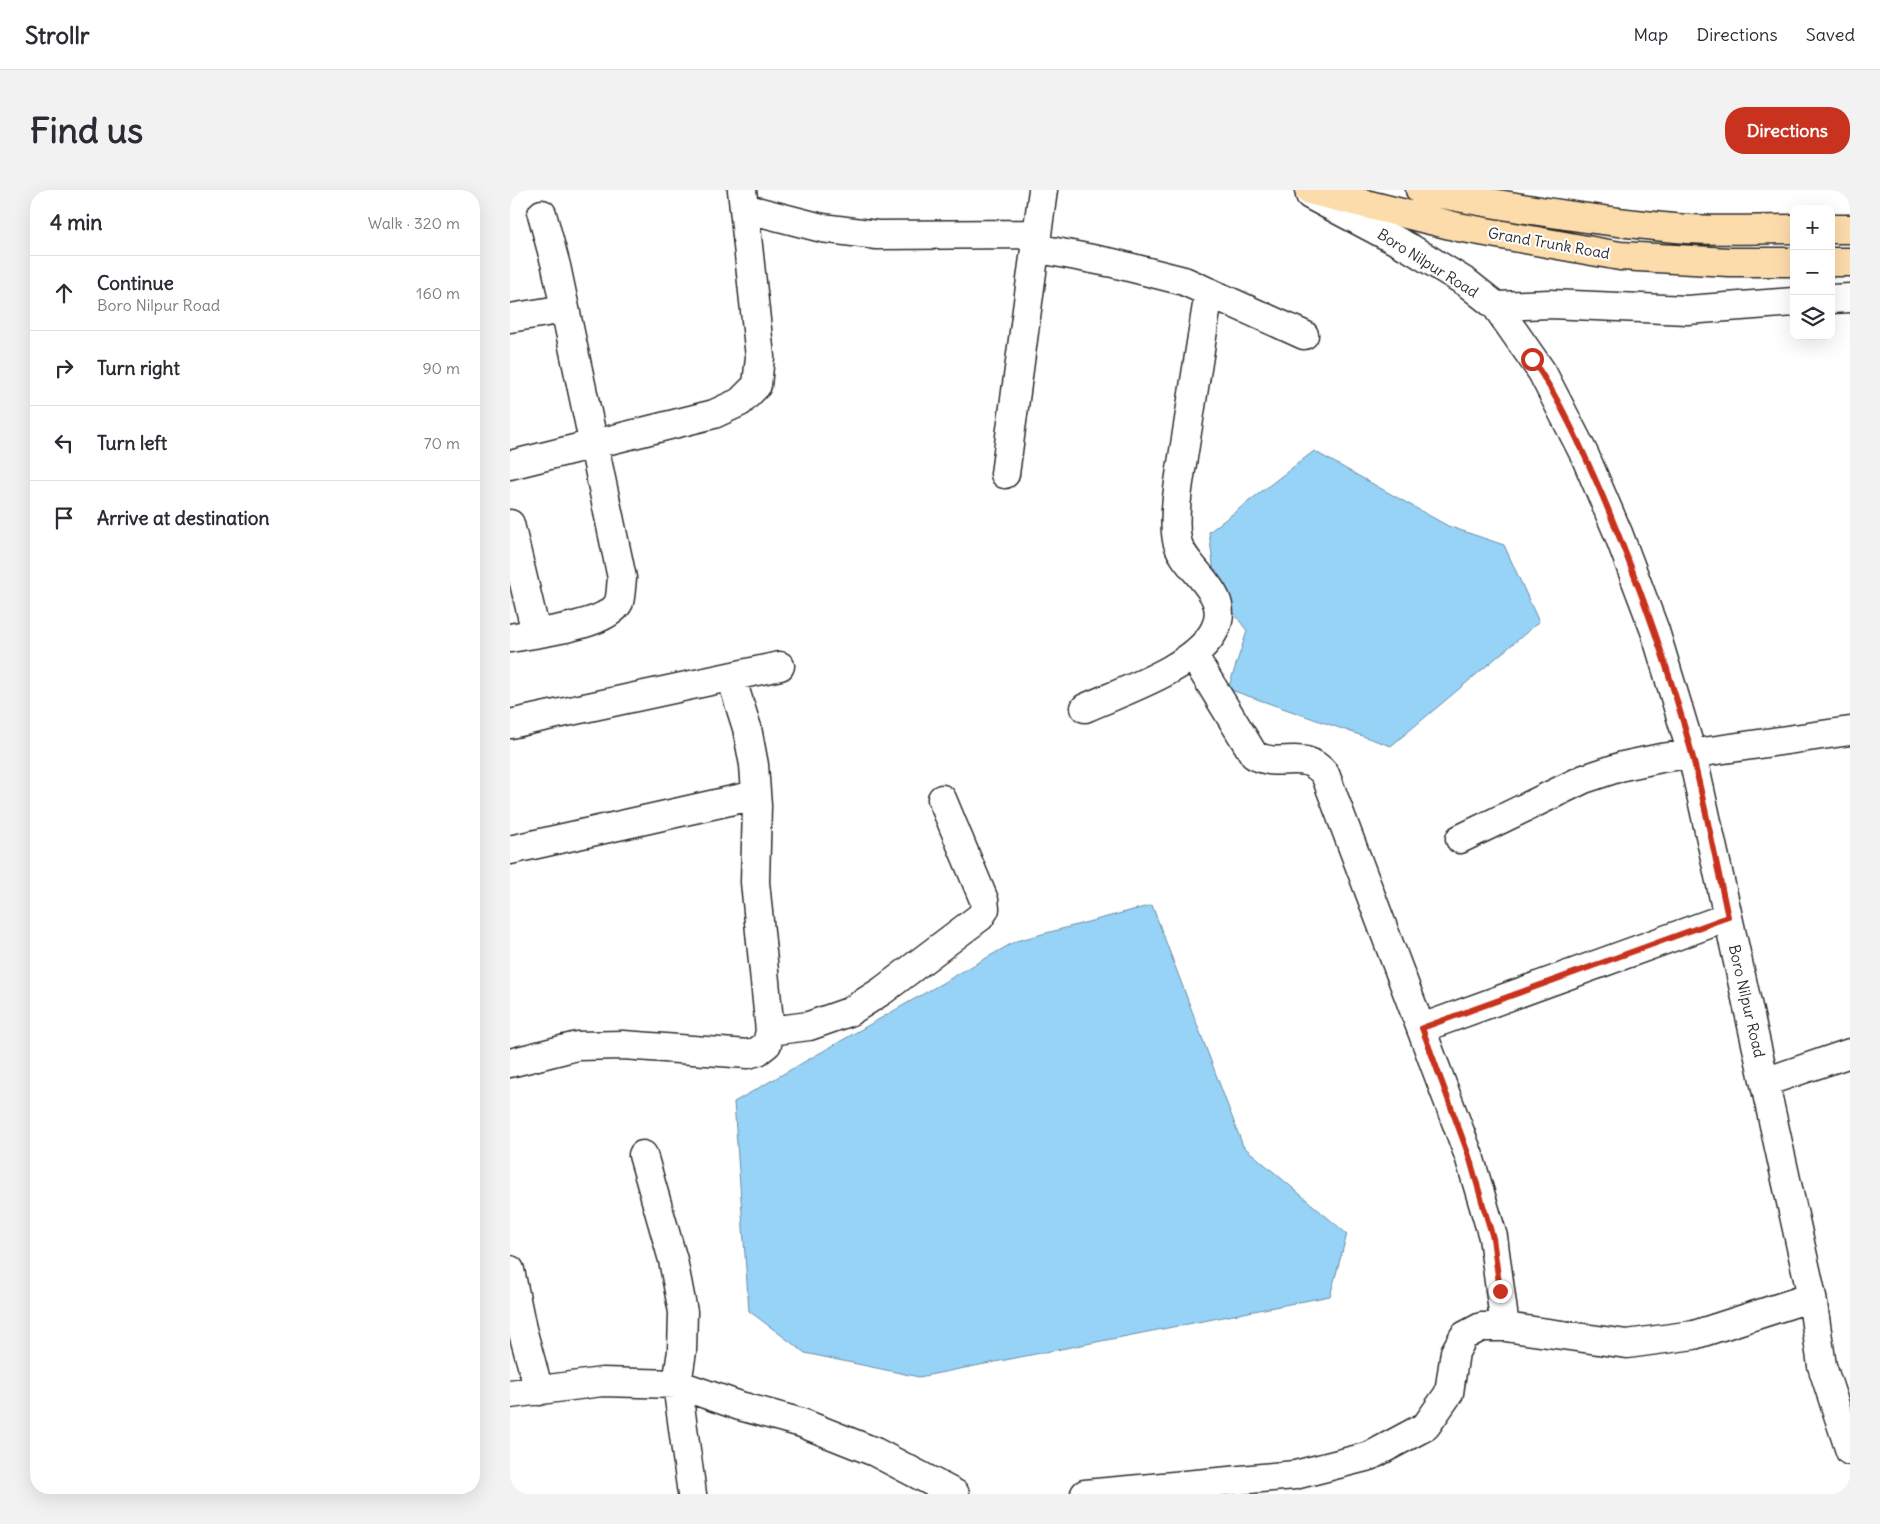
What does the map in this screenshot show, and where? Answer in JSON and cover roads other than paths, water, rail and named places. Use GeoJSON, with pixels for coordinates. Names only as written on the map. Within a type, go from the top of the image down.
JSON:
{"type":"FeatureCollection","features":[{"type":"Feature","properties":{"kind":"highway","name":"Grand Trunk Road"},"geometry":{"type":"LineString","coordinates":[[1309,190],[1458,227],[1620,256],[1729,262],[1790,262]]}},
{"type":"Feature","properties":{"kind":"highway","name":"Grand Trunk Road"},"geometry":{"type":"LineString","coordinates":[[1420,190],[1512,208],[1602,221],[1689,229],[1790,229]]}},
{"type":"Feature","properties":{"kind":"highway"},"geometry":{"type":"LineString","coordinates":[[1835,229],[1850,228]]}},
{"type":"Feature","properties":{"kind":"highway"},"geometry":{"type":"LineString","coordinates":[[1835,262],[1850,262]]}},
{"type":"Feature","properties":{"kind":"street"},"geometry":{"type":"LineString","coordinates":[[1005,474],[1043,190]]}},
{"type":"Feature","properties":{"kind":"street","name":"Boro Nilpur Road"},"geometry":{"type":"LineString","coordinates":[[1300,190],[1410,248],[1467,283],[1496,306],[1542,372],[1585,456],[1618,533],[1655,631],[1692,754],[1812,1297],[1822,1366],[1850,1451]]}},
{"type":"Feature","properties":{"kind":"street"},"geometry":{"type":"LineString","coordinates":[[510,466],[714,414],[740,402],[757,385],[760,357],[743,199],[822,228],[877,235],[1036,241],[1184,281],[1304,335]]}},
{"type":"Feature","properties":{"kind":"street"},"geometry":{"type":"LineString","coordinates":[[510,638],[591,622],[609,613],[619,602],[622,578],[616,541],[593,445],[556,266],[542,214]]}},
{"type":"Feature","properties":{"kind":"street"},"geometry":{"type":"LineString","coordinates":[[1085,708],[1184,662],[1206,645],[1216,627],[1218,606],[1207,581],[1185,560],[1177,534],[1179,484],[1209,292]]}},
{"type":"Feature","properties":{"kind":"street"},"geometry":{"type":"LineString","coordinates":[[1835,299],[1850,298]]}},
{"type":"Feature","properties":{"kind":"street"},"geometry":{"type":"LineString","coordinates":[[1496,306],[1550,304],[1687,310],[1790,302]]}},
{"type":"Feature","properties":{"kind":"street"},"geometry":{"type":"LineString","coordinates":[[510,318],[565,309]]}},
{"type":"Feature","properties":{"kind":"street"},"geometry":{"type":"LineString","coordinates":[[510,524],[536,633]]}},
{"type":"Feature","properties":{"kind":"street"},"geometry":{"type":"LineString","coordinates":[[1193,655],[1254,755],[1266,762],[1305,759],[1316,764],[1325,774],[1469,1156],[1493,1238],[1505,1327]]}},
{"type":"Feature","properties":{"kind":"street"},"geometry":{"type":"LineString","coordinates":[[510,724],[780,666]]}},
{"type":"Feature","properties":{"kind":"street"},"geometry":{"type":"LineString","coordinates":[[510,1063],[577,1046],[623,1045],[748,1054],[758,1051],[768,1044],[770,1031],[755,882],[756,795],[754,765],[747,728],[731,677]]}},
{"type":"Feature","properties":{"kind":"street"},"geometry":{"type":"LineString","coordinates":[[1460,839],[1584,779],[1623,766],[1850,731]]}},
{"type":"Feature","properties":{"kind":"street"},"geometry":{"type":"LineString","coordinates":[[510,850],[756,795]]}},
{"type":"Feature","properties":{"kind":"street"},"geometry":{"type":"LineString","coordinates":[[770,1031],[809,1026],[850,1012],[882,991],[980,917],[985,909],[984,900],[942,799]]}},
{"type":"Feature","properties":{"kind":"street"},"geometry":{"type":"LineString","coordinates":[[1422,1028],[1728,917]]}},
{"type":"Feature","properties":{"kind":"street"},"geometry":{"type":"LineString","coordinates":[[1765,1082],[1850,1053]]}},
{"type":"Feature","properties":{"kind":"street"},"geometry":{"type":"LineString","coordinates":[[643,1155],[673,1260],[683,1312],[682,1351],[677,1384],[692,1494]]}},
{"type":"Feature","properties":{"kind":"street"},"geometry":{"type":"LineString","coordinates":[[510,1270],[522,1328],[539,1390]]}},
{"type":"Feature","properties":{"kind":"street"},"geometry":{"type":"LineString","coordinates":[[1085,1494],[1295,1475],[1370,1456],[1426,1426],[1449,1394],[1455,1352],[1464,1336],[1482,1327],[1505,1327],[1627,1344],[1694,1335],[1812,1297]]}},
{"type":"Feature","properties":{"kind":"street"},"geometry":{"type":"LineString","coordinates":[[510,1394],[602,1382],[677,1384],[740,1406],[802,1423],[875,1452],[955,1494]]}},
{"type":"Feature","properties":{"kind":"water"},"geometry":{"type":"Polygon","coordinates":[[[1314,451],[1448,526],[1504,545],[1539,622],[1391,746],[1228,689],[1247,631],[1216,589],[1209,532],[1314,451]]]}},
{"type":"Feature","properties":{"kind":"water"},"geometry":{"type":"Polygon","coordinates":[[[1152,905],[1243,1146],[1347,1234],[1330,1296],[919,1377],[805,1353],[749,1311],[734,1102],[1016,941],[1152,905]]]}}]}
